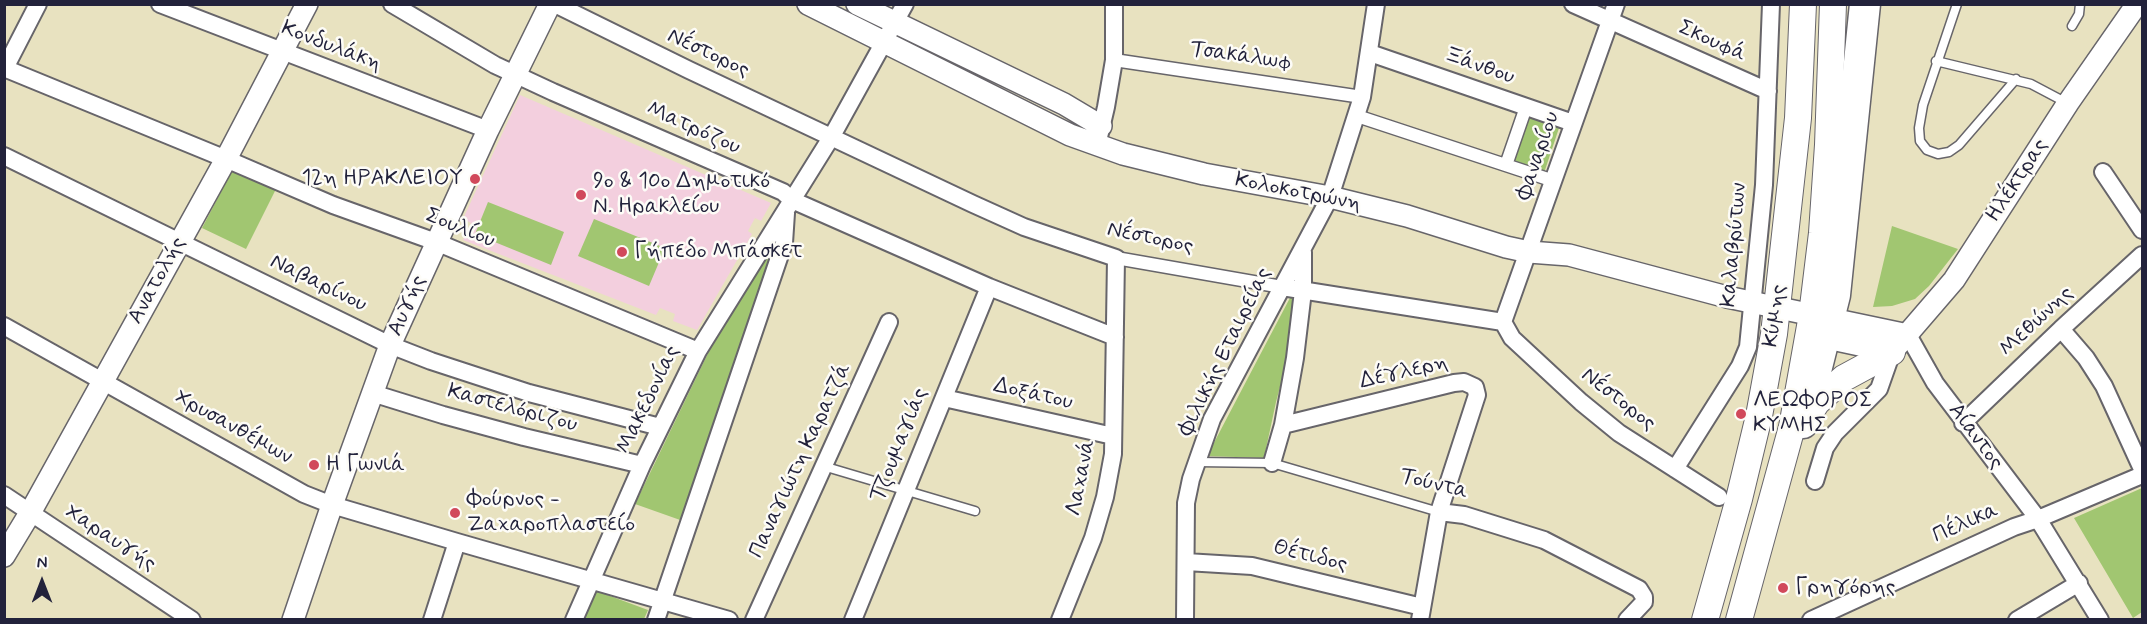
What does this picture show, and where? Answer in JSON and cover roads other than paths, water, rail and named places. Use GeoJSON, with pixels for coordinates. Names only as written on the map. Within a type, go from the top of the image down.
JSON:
{"type":"FeatureCollection","features":[{"type":"Feature","properties":{"kind":"highway"},"geometry":{"type":"LineString","coordinates":[[1803,423],[1819,327],[1835,295],[1865,4]]}},
{"type":"Feature","properties":{"kind":"main road","name":"Κύμης"},"geometry":{"type":"LineString","coordinates":[[1705,620],[1739,499],[1759,416],[1774,334],[1765,305],[1781,286],[1798,118],[1803,4]]}},
{"type":"Feature","properties":{"kind":"main road","name":"Κύμης"},"geometry":{"type":"LineString","coordinates":[[1739,620],[1779,475],[1801,383],[1819,327],[1821,233],[1828,156],[1833,4]]}},
{"type":"Feature","properties":{"kind":"main road"},"geometry":{"type":"LineString","coordinates":[[1779,475],[1803,423],[1817,402],[1844,378],[1900,344]]}},
{"type":"Feature","properties":{"kind":"street"},"geometry":{"type":"LineString","coordinates":[[5,69],[38,4]]}},
{"type":"Feature","properties":{"kind":"street","name":"Κονδυλάκη"},"geometry":{"type":"LineString","coordinates":[[160,4],[282,53],[488,130]]}},
{"type":"Feature","properties":{"kind":"street","name":"Ανατολής"},"geometry":{"type":"LineString","coordinates":[[4,556],[226,159],[307,4]]}},
{"type":"Feature","properties":{"kind":"street","name":"Ματρόζου"},"geometry":{"type":"LineString","coordinates":[[392,4],[516,75],[783,192],[789,206],[1115,337]]}},
{"type":"Feature","properties":{"kind":"street","name":"Αυγής"},"geometry":{"type":"LineString","coordinates":[[293,620],[390,345],[488,130],[550,4]]}},
{"type":"Feature","properties":{"kind":"street","name":"Νέστορος"},"geometry":{"type":"LineString","coordinates":[[555,4],[973,204],[1024,226],[1116,258],[1303,291],[1503,322],[1512,338],[1581,402],[1619,433],[1719,498]]}},
{"type":"Feature","properties":{"kind":"street","name":"Κολοκοτρώνη"},"geometry":{"type":"LineString","coordinates":[[808,4],[1070,135],[1099,136],[1204,174],[1330,196],[1407,216],[1506,248],[1569,255],[1765,305],[1819,327]]}},
{"type":"Feature","properties":{"kind":"street","name":"Κολοκοτρώνη"},"geometry":{"type":"LineString","coordinates":[[857,4],[1064,104],[1099,136]]}},
{"type":"Feature","properties":{"kind":"street","name":"Μακεδονίας"},"geometry":{"type":"LineString","coordinates":[[574,620],[642,465],[698,351],[832,136],[906,4]]}},
{"type":"Feature","properties":{"kind":"street"},"geometry":{"type":"LineString","coordinates":[[1099,136],[1114,60],[1114,4]]}},
{"type":"Feature","properties":{"kind":"street","name":"Φιλικής Εταιρείας"},"geometry":{"type":"LineString","coordinates":[[1185,620],[1186,503],[1191,479],[1212,419],[1330,196],[1362,97],[1376,4]]}},
{"type":"Feature","properties":{"kind":"street","name":"Σκουφά"},"geometry":{"type":"LineString","coordinates":[[1573,4],[1768,91]]}},
{"type":"Feature","properties":{"kind":"street","name":"Φαναρίου"},"geometry":{"type":"LineString","coordinates":[[1503,322],[1616,4]]}},
{"type":"Feature","properties":{"kind":"street","name":"Καλαβρύτων"},"geometry":{"type":"LineString","coordinates":[[1675,469],[1740,366],[1765,305],[1764,185],[1771,4]]}},
{"type":"Feature","properties":{"kind":"street","name":"Ηλέκτρας"},"geometry":{"type":"LineString","coordinates":[[1900,344],[1954,280],[2068,103],[2135,6]]}},
{"type":"Feature","properties":{"kind":"street","name":"Ξάνθου"},"geometry":{"type":"LineString","coordinates":[[1370,53],[1573,123]]}},
{"type":"Feature","properties":{"kind":"street","name":"Τσακάλωφ"},"geometry":{"type":"LineString","coordinates":[[1114,60],[1362,97]]}},
{"type":"Feature","properties":{"kind":"street","name":"Σουλίου"},"geometry":{"type":"LineString","coordinates":[[5,69],[333,205],[436,242],[698,351]]}},
{"type":"Feature","properties":{"kind":"street"},"geometry":{"type":"LineString","coordinates":[[1506,165],[1526,107]]}},
{"type":"Feature","properties":{"kind":"street"},"geometry":{"type":"LineString","coordinates":[[1357,116],[1554,181]]}},
{"type":"Feature","properties":{"kind":"street","name":"Ναβαρίνου"},"geometry":{"type":"LineString","coordinates":[[4,156],[390,345],[529,393],[660,427]]}},
{"type":"Feature","properties":{"kind":"street"},"geometry":{"type":"LineString","coordinates":[[2103,171],[2142,230]]}},
{"type":"Feature","properties":{"kind":"street","name":"Μακεδονίας"},"geometry":{"type":"LineString","coordinates":[[656,620],[784,243],[789,206]]}},
{"type":"Feature","properties":{"kind":"street","name":"Φιλικής Εταιρείας"},"geometry":{"type":"LineString","coordinates":[[1272,464],[1283,425],[1295,358],[1303,291],[1303,248]]}},
{"type":"Feature","properties":{"kind":"street","name":"Μεθώνης"},"geometry":{"type":"LineString","coordinates":[[1963,423],[2142,255]]}},
{"type":"Feature","properties":{"kind":"street","name":"Λαχανά"},"geometry":{"type":"LineString","coordinates":[[1060,620],[1093,538],[1105,497],[1113,454],[1116,258]]}},
{"type":"Feature","properties":{"kind":"street","name":"Τζουμαγιάς"},"geometry":{"type":"LineString","coordinates":[[853,620],[989,287]]}},
{"type":"Feature","properties":{"kind":"street","name":"Παναγιώτη Καρατζά"},"geometry":{"type":"LineString","coordinates":[[754,620],[889,322]]}},
{"type":"Feature","properties":{"kind":"street","name":"Χρυσανθέμων"},"geometry":{"type":"LineString","coordinates":[[4,327],[304,494],[332,505],[729,620]]}},
{"type":"Feature","properties":{"kind":"street"},"geometry":{"type":"LineString","coordinates":[[1815,481],[1825,448],[1835,433],[1879,388],[1900,344],[1819,327]]}},
{"type":"Feature","properties":{"kind":"street"},"geometry":{"type":"LineString","coordinates":[[2061,329],[2086,358],[2104,386],[2142,469]]}},
{"type":"Feature","properties":{"kind":"street","name":"Αίαντος"},"geometry":{"type":"LineString","coordinates":[[1900,344],[1935,383],[1963,423],[2038,519],[2100,620]]}},
{"type":"Feature","properties":{"kind":"street","name":"Δέγλερη"},"geometry":{"type":"LineString","coordinates":[[1283,425],[1454,382],[1471,383],[1475,387],[1477,395],[1439,512],[1421,613]]}},
{"type":"Feature","properties":{"kind":"street","name":"Καστελόριζου"},"geometry":{"type":"LineString","coordinates":[[372,393],[512,434],[642,465]]}},
{"type":"Feature","properties":{"kind":"street","name":"Δοξάτου"},"geometry":{"type":"LineString","coordinates":[[944,398],[1113,436]]}},
{"type":"Feature","properties":{"kind":"street","name":"Πέλικα"},"geometry":{"type":"LineString","coordinates":[[1811,620],[2014,527],[2142,475]]}},
{"type":"Feature","properties":{"kind":"street","name":"Χαραυγής"},"geometry":{"type":"LineString","coordinates":[[4,495],[192,620]]}},
{"type":"Feature","properties":{"kind":"street","name":"Τούντα"},"geometry":{"type":"LineString","coordinates":[[1439,512],[1464,515],[1544,540],[1639,589],[1644,597],[1641,606],[1628,620]]}},
{"type":"Feature","properties":{"kind":"street"},"geometry":{"type":"LineString","coordinates":[[432,620],[457,542]]}},
{"type":"Feature","properties":{"kind":"street","name":"Θέτιδος"},"geometry":{"type":"LineString","coordinates":[[1186,562],[1252,566],[1421,613]]}},
{"type":"Feature","properties":{"kind":"street"},"geometry":{"type":"LineString","coordinates":[[2017,620],[2079,583]]}},
{"type":"Feature","properties":{"kind":"lane"},"geometry":{"type":"LineString","coordinates":[[1956,4],[1923,105],[1919,128],[1920,141],[1927,150],[1938,154],[1949,152],[1959,145],[2016,80]]}},
{"type":"Feature","properties":{"kind":"lane"},"geometry":{"type":"LineString","coordinates":[[2072,26],[2079,14],[2080,4]]}},
{"type":"Feature","properties":{"kind":"lane"},"geometry":{"type":"LineString","coordinates":[[1936,61],[2016,80],[2045,90],[2068,103]]}},
{"type":"Feature","properties":{"kind":"lane","name":"Τούντα"},"geometry":{"type":"LineString","coordinates":[[1197,462],[1272,464],[1439,512]]}},
{"type":"Feature","properties":{"kind":"lane"},"geometry":{"type":"LineString","coordinates":[[823,466],[975,511]]}},
{"type":"Feature","properties":{"kind":"place","name":"12η ΗΡΑΚΛΕΙΟΥ"},"geometry":{"type":"Point","coordinates":[475,179]}},
{"type":"Feature","properties":{"kind":"place","name":"9ο & 10ο Δημοτικό Ν. Ηρακλείου"},"geometry":{"type":"Point","coordinates":[581,195]}},
{"type":"Feature","properties":{"kind":"place","name":"Γήπεδο Μπάσκετ"},"geometry":{"type":"Point","coordinates":[622,252]}},
{"type":"Feature","properties":{"kind":"place","name":"ΛΕΩΦΟΡΟΣ ΚΥΜΗΣ"},"geometry":{"type":"Point","coordinates":[1741,414]}},
{"type":"Feature","properties":{"kind":"place","name":"Η Γωνιά"},"geometry":{"type":"Point","coordinates":[314,465]}},
{"type":"Feature","properties":{"kind":"place","name":"Φούρνος - Ζαχαροπλαστείο"},"geometry":{"type":"Point","coordinates":[455,513]}},
{"type":"Feature","properties":{"kind":"place","name":"Γρηγόρης"},"geometry":{"type":"Point","coordinates":[1783,588]}}]}
